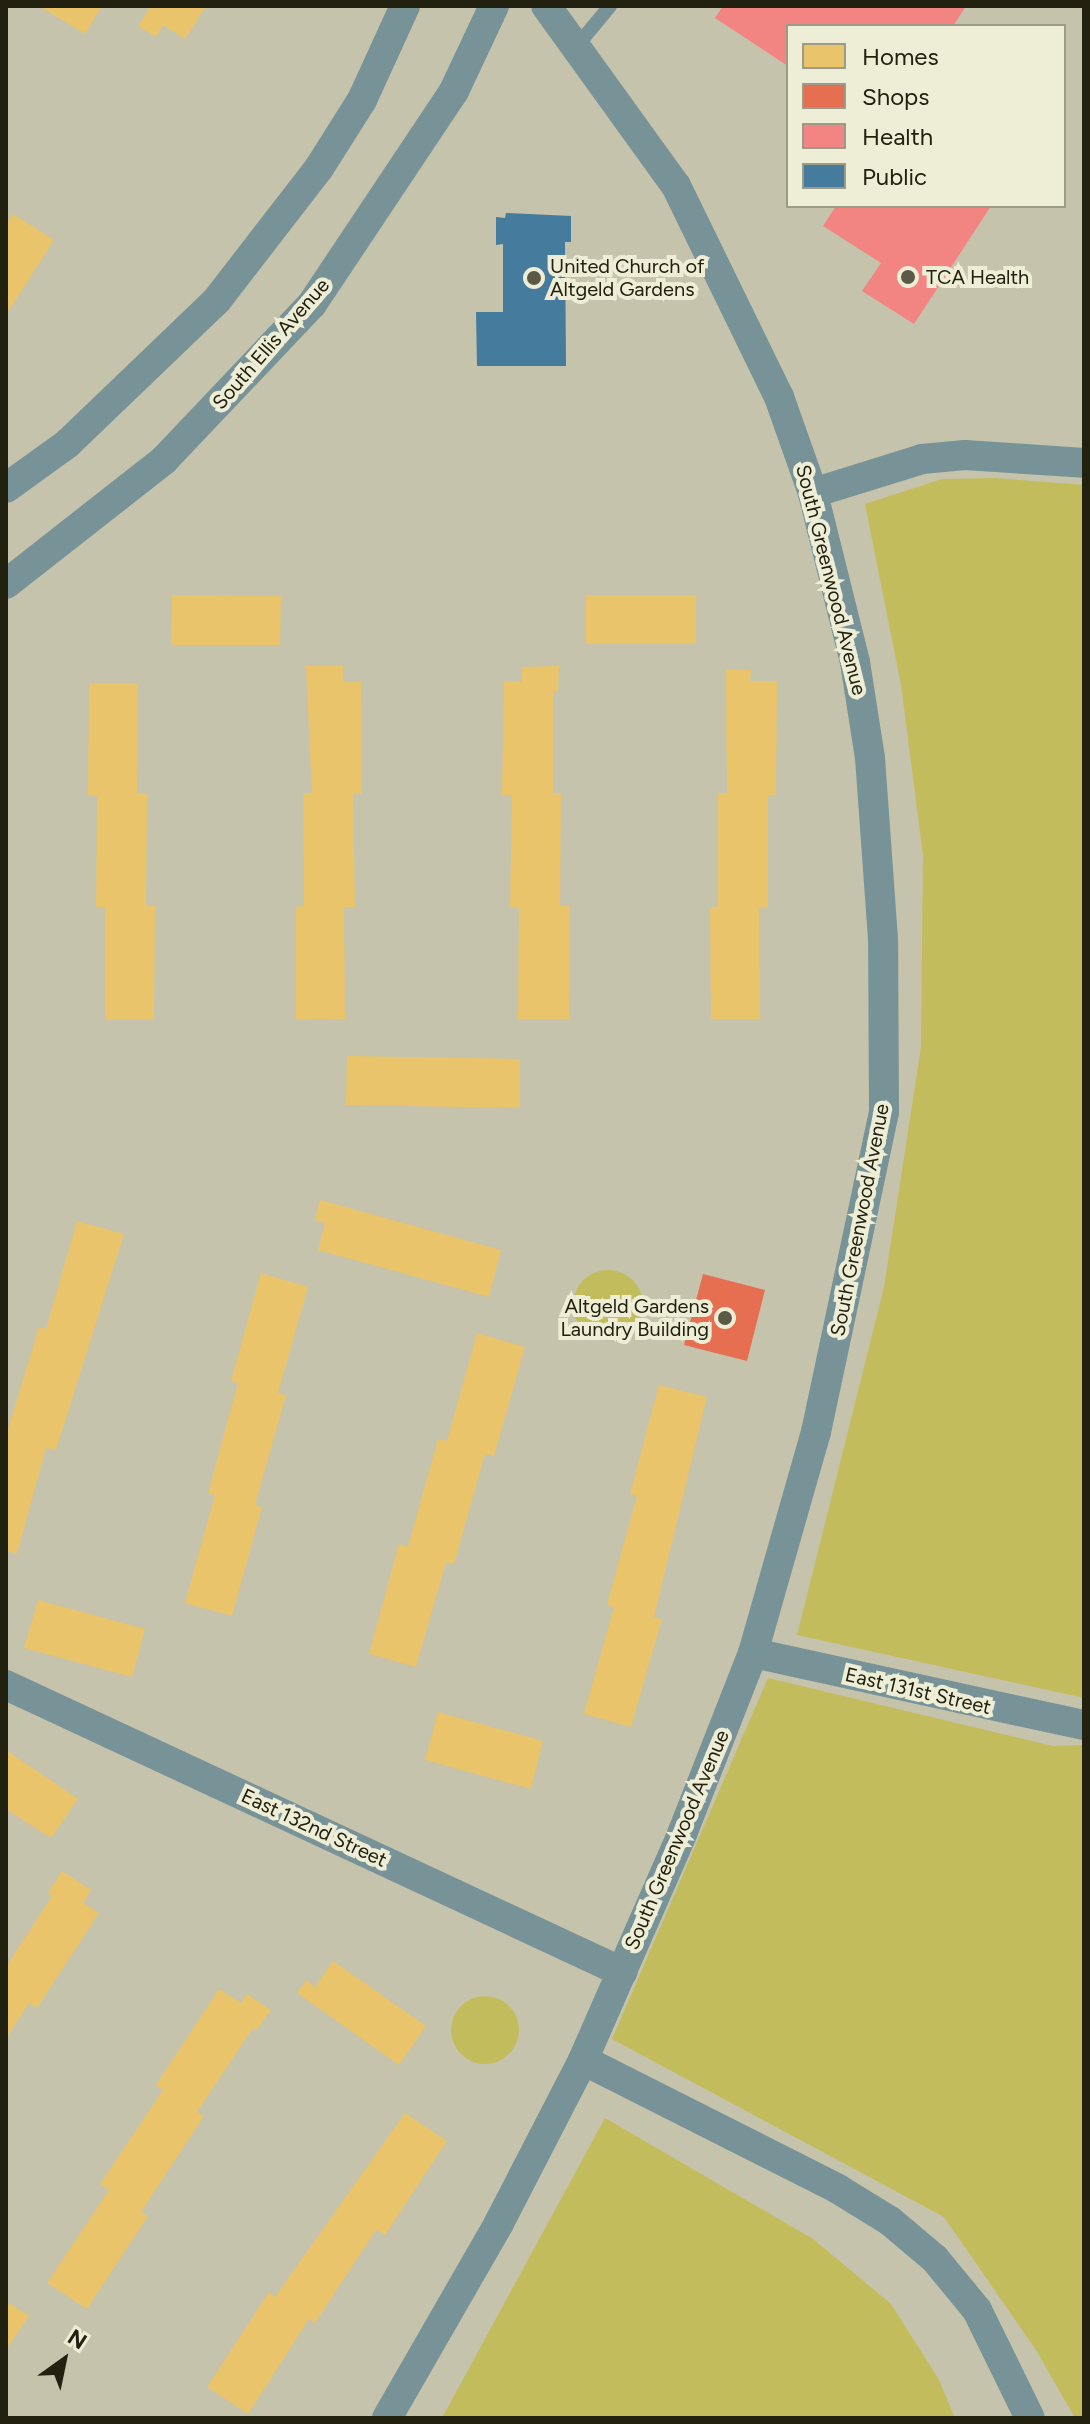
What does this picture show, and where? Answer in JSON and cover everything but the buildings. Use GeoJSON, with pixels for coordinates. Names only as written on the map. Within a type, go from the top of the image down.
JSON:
{"type":"FeatureCollection","features":[{"type":"Feature","properties":{"kind":"street"},"geometry":{"type":"LineString","coordinates":[[6,488],[67,444],[217,300],[319,168],[362,100],[405,6]]}},
{"type":"Feature","properties":{"kind":"street","name":"South Ellis Avenue"},"geometry":{"type":"LineString","coordinates":[[6,584],[164,460],[312,304],[454,91],[494,6]]}},
{"type":"Feature","properties":{"kind":"street","name":"South Greenwood Avenue"},"geometry":{"type":"LineString","coordinates":[[387,2418],[499,2223],[583,2060],[753,1653],[819,1418],[884,1112],[880,861],[870,758],[855,662],[813,493],[779,397],[676,186],[546,6]]}},
{"type":"Feature","properties":{"kind":"street"},"geometry":{"type":"LineString","coordinates":[[813,493],[922,459],[965,455],[1084,463]]}},
{"type":"Feature","properties":{"kind":"street","name":"East 131st Street"},"geometry":{"type":"LineString","coordinates":[[753,1653],[1084,1725]]}},
{"type":"Feature","properties":{"kind":"street","name":"East 132nd Street"},"geometry":{"type":"LineString","coordinates":[[6,1685],[622,1972]]}},
{"type":"Feature","properties":{"kind":"street"},"geometry":{"type":"LineString","coordinates":[[583,2060],[838,2189],[890,2221],[935,2259],[977,2310],[1030,2418]]}},
{"type":"Feature","properties":{"kind":"lane"},"geometry":{"type":"LineString","coordinates":[[576,47],[610,6]]}},
{"type":"Feature","properties":{"kind":"shaded area"},"geometry":{"type":"Polygon","coordinates":[[[994,478],[1084,485],[1084,1698],[797,1635],[884,1287],[921,1047],[923,855],[901,685],[865,504],[942,479],[994,478]]]}},
{"type":"Feature","properties":{"kind":"shaded area"},"geometry":{"type":"Polygon","coordinates":[[[608,1270],[627,1276],[637,1286],[643,1305],[637,1324],[627,1334],[608,1340],[589,1334],[579,1324],[573,1305],[579,1286],[589,1276],[608,1270]]]}},
{"type":"Feature","properties":{"kind":"shaded area"},"geometry":{"type":"Polygon","coordinates":[[[768,1678],[1053,1746],[1084,1745],[1084,2418],[1075,2418],[1036,2350],[944,2217],[612,2039],[768,1678]]]}},
{"type":"Feature","properties":{"kind":"shaded area"},"geometry":{"type":"Polygon","coordinates":[[[492,1996],[513,2011],[519,2030],[517,2043],[509,2054],[492,2064],[478,2064],[461,2054],[453,2043],[451,2023],[461,2006],[472,1998],[492,1996]]]}},
{"type":"Feature","properties":{"kind":"shaded area"},"geometry":{"type":"Polygon","coordinates":[[[605,2118],[813,2239],[891,2304],[938,2378],[955,2418],[442,2418],[605,2118]]]}},
{"type":"Feature","properties":{"kind":"place","name":"TCA Health"},"geometry":{"type":"Point","coordinates":[908,277]}},
{"type":"Feature","properties":{"kind":"place","name":"United Church of Altgeld Gardens"},"geometry":{"type":"Point","coordinates":[534,278]}},
{"type":"Feature","properties":{"kind":"place","name":"Altgeld Gardens Laundry Building"},"geometry":{"type":"Point","coordinates":[725,1318]}}]}
